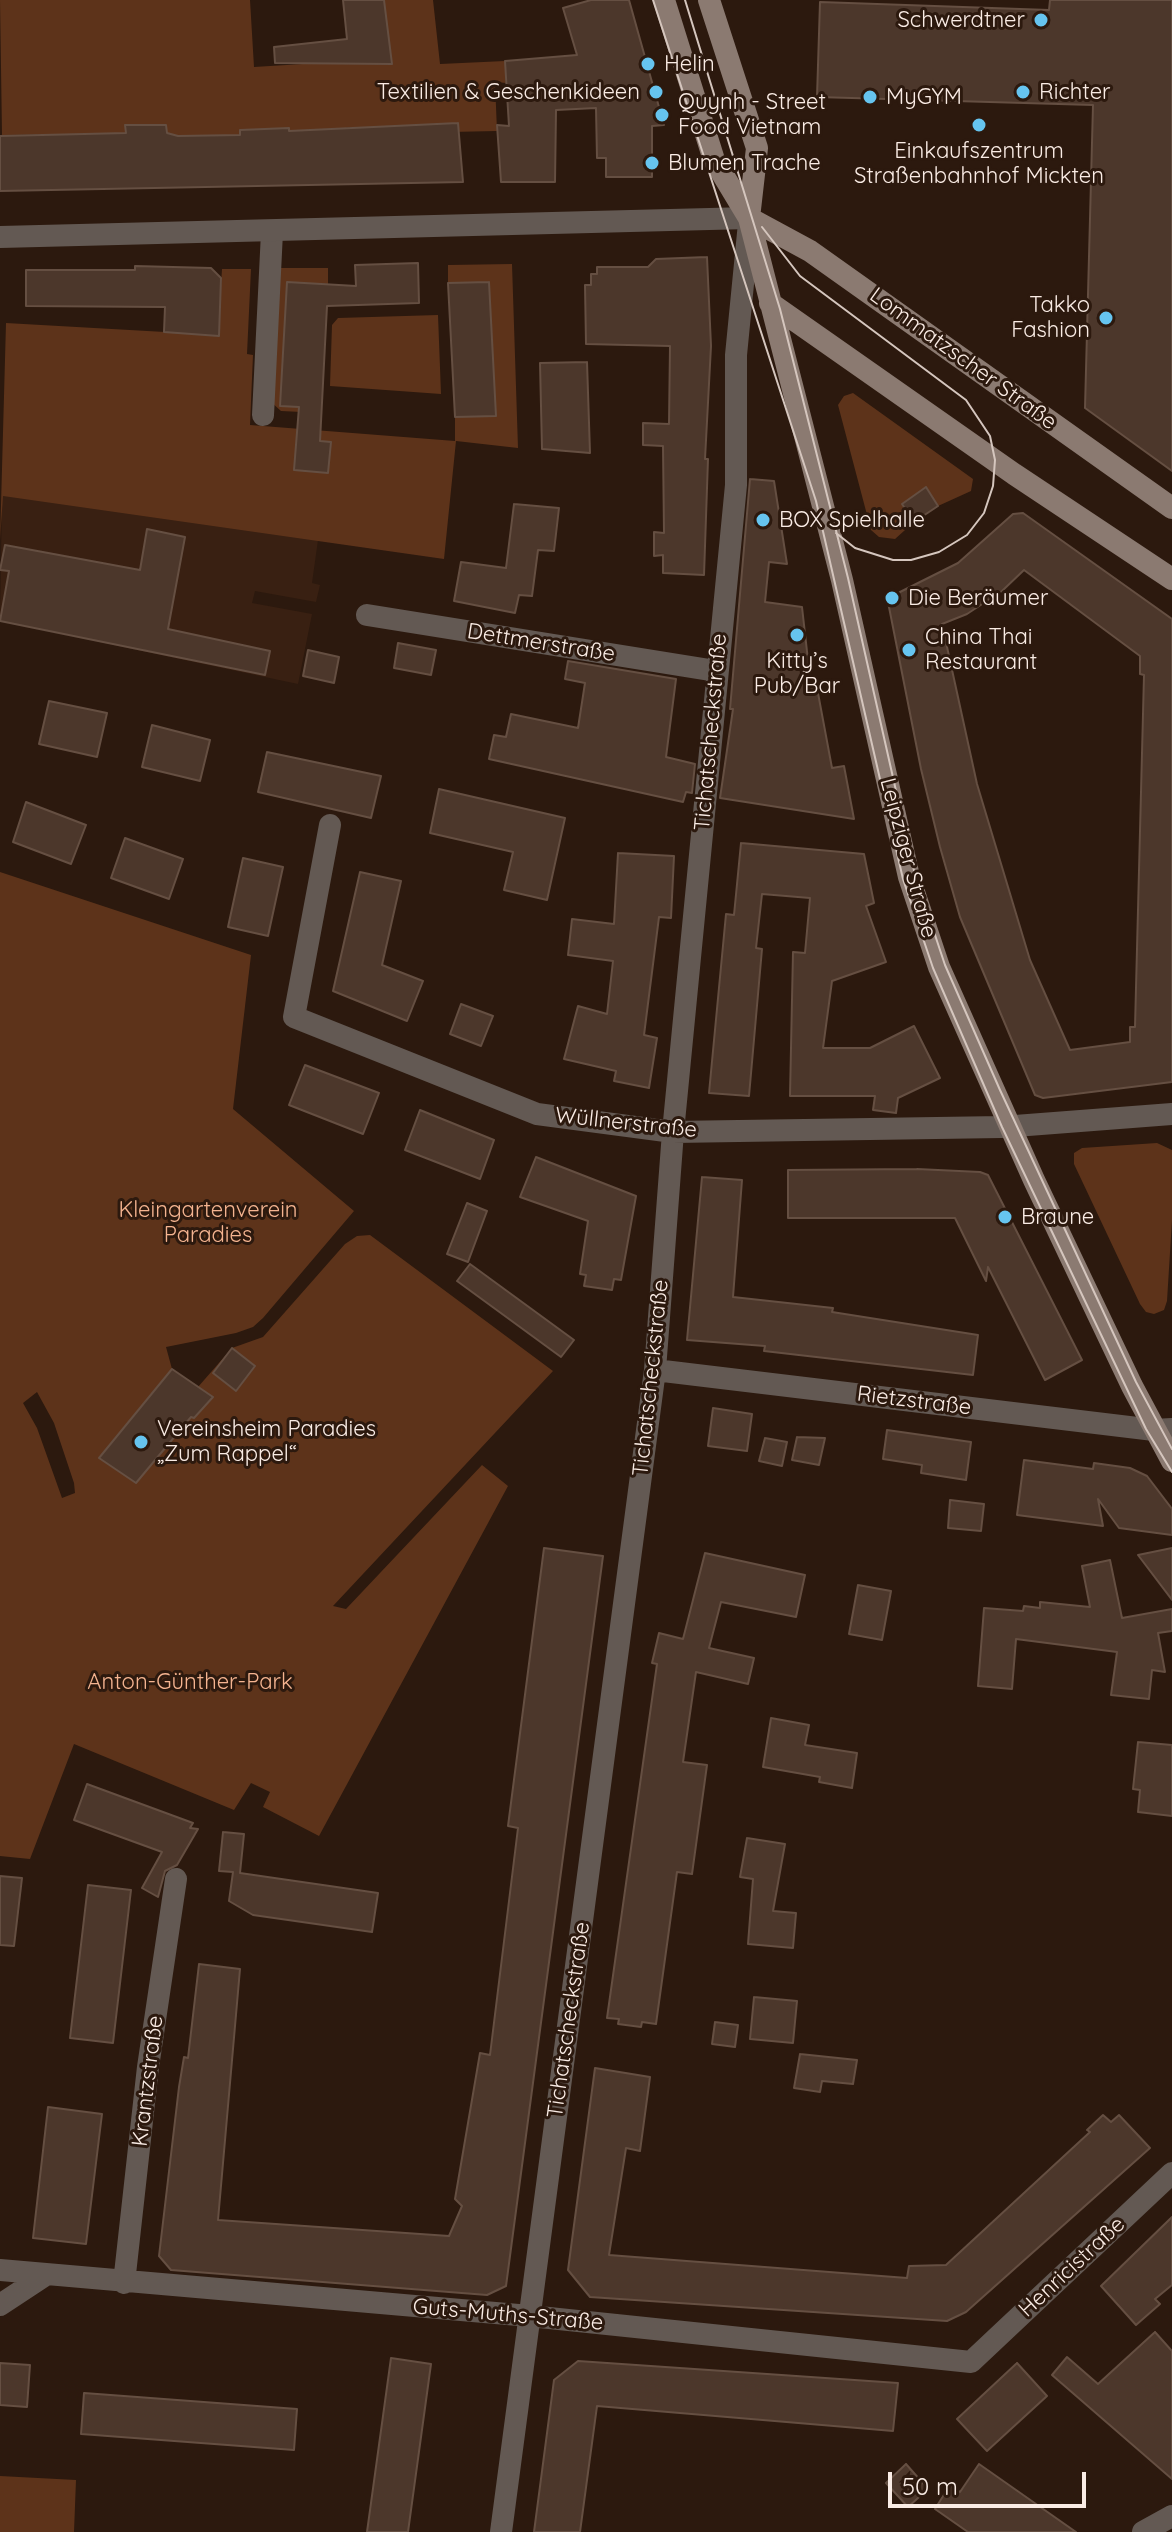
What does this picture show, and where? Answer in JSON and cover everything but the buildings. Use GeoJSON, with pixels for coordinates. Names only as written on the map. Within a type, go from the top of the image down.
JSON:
{"type":"FeatureCollection","features":[{"type":"Feature","properties":{"kind":"main road","name":"Leipziger Straße"},"geometry":{"type":"LineString","coordinates":[[664,0],[714,160],[749,218],[842,580],[909,877],[939,967],[1009,1127],[1163,1430],[1172,1461]]}},
{"type":"Feature","properties":{"kind":"main road","name":"Leipziger Straße"},"geometry":{"type":"LineString","coordinates":[[709,0],[757,148],[749,218]]}},
{"type":"Feature","properties":{"kind":"main road","name":"Lommatzscher Straße"},"geometry":{"type":"LineString","coordinates":[[749,218],[810,251],[1172,508]]}},
{"type":"Feature","properties":{"kind":"main road"},"geometry":{"type":"LineString","coordinates":[[770,303],[1014,474],[1172,579]]}},
{"type":"Feature","properties":{"kind":"street"},"geometry":{"type":"LineString","coordinates":[[0,237],[749,218]]}},
{"type":"Feature","properties":{"kind":"street","name":"Tichatscheckstraße"},"geometry":{"type":"LineString","coordinates":[[501,2532],[655,1370],[673,1132],[736,485],[736,355],[749,218]]}},
{"type":"Feature","properties":{"kind":"street"},"geometry":{"type":"LineString","coordinates":[[263,415],[272,232]]}},
{"type":"Feature","properties":{"kind":"street","name":"Dettmerstraße"},"geometry":{"type":"LineString","coordinates":[[367,615],[716,671]]}},
{"type":"Feature","properties":{"kind":"street","name":"Wüllnerstraße"},"geometry":{"type":"LineString","coordinates":[[330,825],[294,1017],[537,1114],[673,1132],[1009,1127],[1172,1114]]}},
{"type":"Feature","properties":{"kind":"street","name":"Rietzstraße"},"geometry":{"type":"LineString","coordinates":[[655,1370],[1163,1430]]}},
{"type":"Feature","properties":{"kind":"street","name":"Krantzstraße"},"geometry":{"type":"LineString","coordinates":[[124,2283],[148,2067],[176,1879]]}},
{"type":"Feature","properties":{"kind":"street","name":"Henricistraße"},"geometry":{"type":"LineString","coordinates":[[971,2362],[1172,2173]]}},
{"type":"Feature","properties":{"kind":"street","name":"Guts-Muths-Straße"},"geometry":{"type":"LineString","coordinates":[[0,2270],[530,2316],[971,2362]]}},
{"type":"Feature","properties":{"kind":"street"},"geometry":{"type":"LineString","coordinates":[[0,2305],[44,2276]]}},
{"type":"Feature","properties":{"kind":"street"},"geometry":{"type":"LineString","coordinates":[[1143,2532],[1169,2516]]}},
{"type":"Feature","properties":{"kind":"shaded area"},"geometry":{"type":"Polygon","coordinates":[[[2,495],[318,540],[312,583],[320,585],[316,602],[255,591],[252,603],[312,614],[298,684],[0,621],[2,495]]]}},
{"type":"Feature","properties":{"kind":"green space"},"geometry":{"type":"Polygon","coordinates":[[[0,0],[250,0],[254,67],[319,63],[392,64],[384,0],[433,0],[440,64],[505,61],[506,83],[495,82],[497,131],[356,134],[355,127],[289,134],[288,128],[240,130],[240,135],[178,136],[167,133],[166,125],[125,125],[125,133],[113,134],[2,135],[0,0]]]}},
{"type":"Feature","properties":{"kind":"green space"},"geometry":{"type":"Polygon","coordinates":[[[512,264],[518,448],[456,441],[444,559],[3,496],[0,541],[6,323],[218,335],[222,269],[251,269],[247,354],[253,355],[250,425],[455,441],[455,417],[496,415],[489,283],[448,283],[448,265],[512,264]]]}},
{"type":"Feature","properties":{"kind":"green space"},"geometry":{"type":"Polygon","coordinates":[[[279,268],[328,268],[328,284],[287,282],[280,406],[322,409],[322,413],[281,411],[271,402],[279,268]]]}},
{"type":"Feature","properties":{"kind":"green space"},"geometry":{"type":"Polygon","coordinates":[[[438,315],[441,394],[330,386],[332,325],[338,318],[438,315]]]}},
{"type":"Feature","properties":{"kind":"green space"},"geometry":{"type":"Polygon","coordinates":[[[853,393],[973,479],[971,491],[938,506],[925,488],[902,504],[914,522],[895,539],[879,537],[871,530],[838,405],[844,396],[853,393]]]}},
{"type":"Feature","properties":{"kind":"green space"},"geometry":{"type":"Polygon","coordinates":[[[0,872],[251,955],[233,1109],[354,1211],[253,1327],[166,1347],[172,1369],[198,1387],[232,1348],[263,1337],[345,1244],[357,1236],[370,1235],[553,1371],[333,1606],[346,1609],[482,1465],[508,1486],[319,1836],[263,1807],[270,1792],[251,1783],[234,1810],[74,1744],[30,1859],[0,1856],[0,872]],[[37,1392],[23,1403],[37,1428],[62,1498],[75,1493],[74,1483],[54,1423],[37,1392]]]}},
{"type":"Feature","properties":{"kind":"green space"},"geometry":{"type":"Polygon","coordinates":[[[1157,1143],[1172,1150],[1172,1220],[1167,1301],[1164,1310],[1154,1314],[1146,1312],[1140,1304],[1074,1164],[1074,1153],[1082,1148],[1157,1143]]]}},
{"type":"Feature","properties":{"kind":"green space"},"geometry":{"type":"Polygon","coordinates":[[[0,2476],[76,2480],[74,2532],[0,2532],[0,2476]]]}},
{"type":"Feature","properties":{"kind":"tram line"},"geometry":{"type":"LineString","coordinates":[[653,0],[816,501],[903,879],[933,968],[1002,1127],[1146,1429],[1172,1472]]}},
{"type":"Feature","properties":{"kind":"tram line"},"geometry":{"type":"LineString","coordinates":[[685,0],[780,309],[848,578],[915,875],[945,965],[1136,1382],[1172,1449]]}},
{"type":"Feature","properties":{"kind":"tram line"},"geometry":{"type":"LineString","coordinates":[[762,227],[800,276],[966,400],[990,436],[995,460],[993,486],[984,513],[967,535],[939,552],[911,560],[893,560],[855,548],[836,533]]}},
{"type":"Feature","properties":{"kind":"place","name":"Schwerdtner"},"geometry":{"type":"Point","coordinates":[1041,20]}},
{"type":"Feature","properties":{"kind":"place","name":"Helin"},"geometry":{"type":"Point","coordinates":[648,64]}},
{"type":"Feature","properties":{"kind":"place","name":"Textilien & Geschenkideen"},"geometry":{"type":"Point","coordinates":[656,92]}},
{"type":"Feature","properties":{"kind":"place","name":"Richter"},"geometry":{"type":"Point","coordinates":[1023,92]}},
{"type":"Feature","properties":{"kind":"place","name":"MyGYM"},"geometry":{"type":"Point","coordinates":[870,97]}},
{"type":"Feature","properties":{"kind":"place","name":"Quynh - Street Food Vietnam"},"geometry":{"type":"Point","coordinates":[662,115]}},
{"type":"Feature","properties":{"kind":"place","name":"Einkaufszentrum Straßenbahnhof Mickten"},"geometry":{"type":"Point","coordinates":[979,125]}},
{"type":"Feature","properties":{"kind":"place","name":"Blumen Trache"},"geometry":{"type":"Point","coordinates":[652,163]}},
{"type":"Feature","properties":{"kind":"place","name":"Takko Fashion"},"geometry":{"type":"Point","coordinates":[1106,318]}},
{"type":"Feature","properties":{"kind":"place","name":"BOX Spielhalle"},"geometry":{"type":"Point","coordinates":[763,520]}},
{"type":"Feature","properties":{"kind":"place","name":"Die Beräumer"},"geometry":{"type":"Point","coordinates":[892,598]}},
{"type":"Feature","properties":{"kind":"place","name":"Kitty’s Pub/Bar"},"geometry":{"type":"Point","coordinates":[797,635]}},
{"type":"Feature","properties":{"kind":"place","name":"China Thai Restaurant"},"geometry":{"type":"Point","coordinates":[909,650]}},
{"type":"Feature","properties":{"kind":"place","name":"Braune"},"geometry":{"type":"Point","coordinates":[1005,1217]}},
{"type":"Feature","properties":{"kind":"place","name":"Vereinsheim Paradies „Zum Rappel“"},"geometry":{"type":"Point","coordinates":[141,1442]}},
{"type":"Feature","properties":{"kind":"park label","name":"Kleingartenverein Paradies"},"geometry":{"type":"Point","coordinates":[208,1222]}},
{"type":"Feature","properties":{"kind":"park label","name":"Anton-Günther-Park"},"geometry":{"type":"Point","coordinates":[190,1682]}}]}
